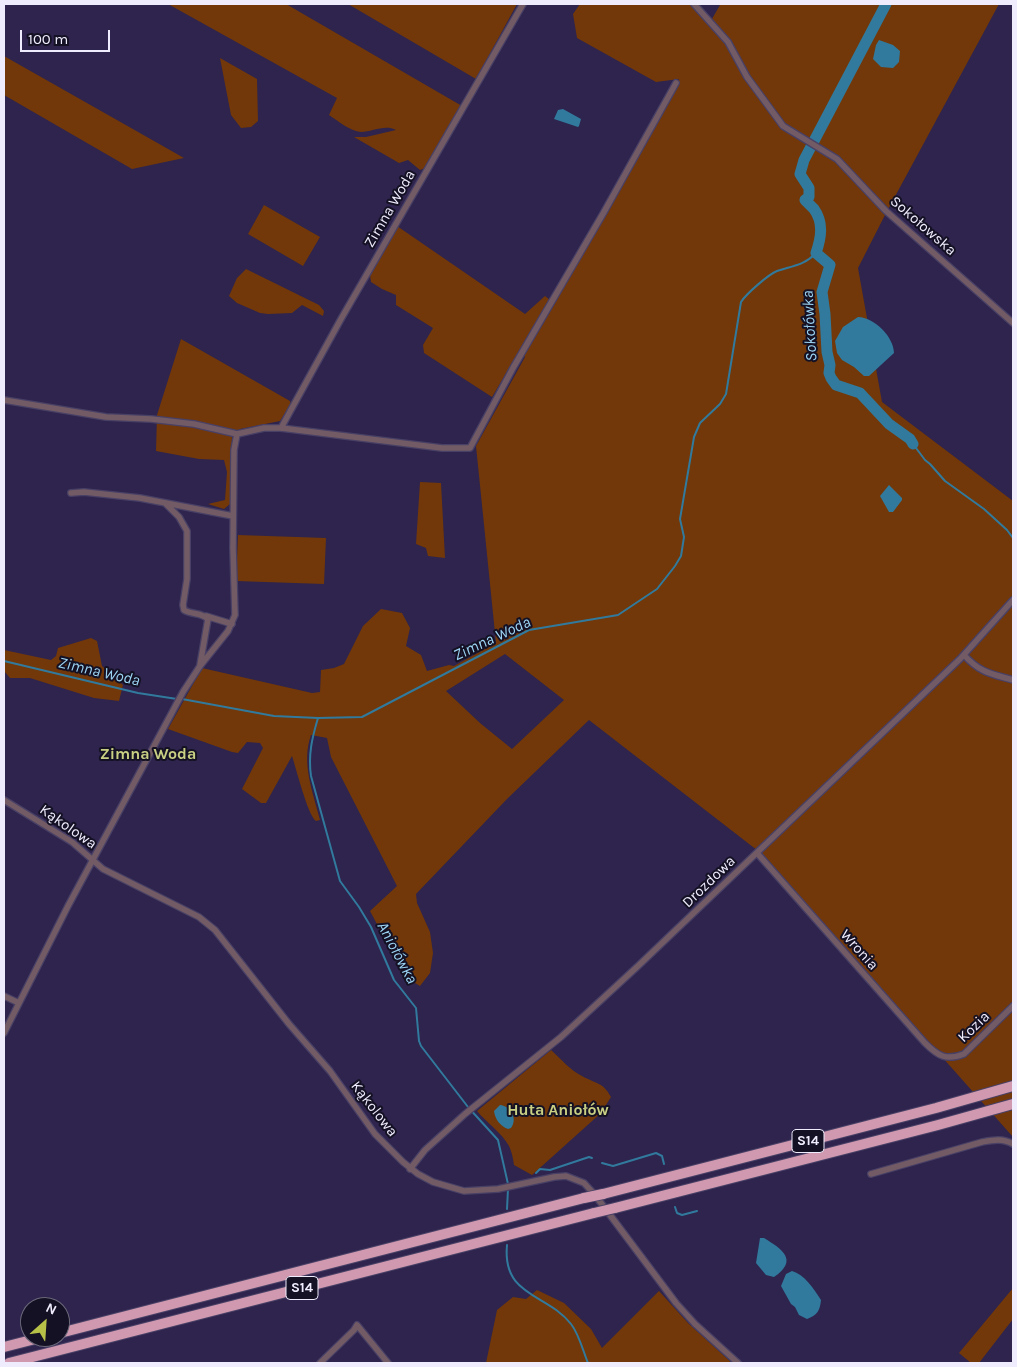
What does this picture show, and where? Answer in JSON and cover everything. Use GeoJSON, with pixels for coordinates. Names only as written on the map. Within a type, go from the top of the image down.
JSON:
{"type":"FeatureCollection","features":[{"type":"Feature","properties":{"kind":"highway","name":"S14"},"geometry":{"type":"LineString","coordinates":[[70,1330],[936,1108],[1013,1086]]}},
{"type":"Feature","properties":{"kind":"highway","name":"S14"},"geometry":{"type":"LineString","coordinates":[[9,1363],[928,1128],[1013,1104]]}},
{"type":"Feature","properties":{"kind":"highway"},"geometry":{"type":"LineString","coordinates":[[4,1347],[20,1343]]}},
{"type":"Feature","properties":{"kind":"street","name":"Zimna Woda"},"geometry":{"type":"LineString","coordinates":[[281,428],[341,319],[524,4]]}},
{"type":"Feature","properties":{"kind":"street","name":"Sokołowska"},"geometry":{"type":"LineString","coordinates":[[694,4],[728,42],[747,77],[783,126],[837,159],[886,212],[1013,323]]}},
{"type":"Feature","properties":{"kind":"street"},"geometry":{"type":"LineString","coordinates":[[4,400],[106,417],[151,419],[194,424],[237,434],[264,428],[281,428],[442,448],[470,448],[513,368],[604,212],[676,83]]}},
{"type":"Feature","properties":{"kind":"street"},"geometry":{"type":"LineString","coordinates":[[4,1033],[183,692],[232,624],[235,615],[233,548],[234,450],[237,434]]}},
{"type":"Feature","properties":{"kind":"street"},"geometry":{"type":"LineString","coordinates":[[71,493],[84,492],[140,498],[234,516]]}},
{"type":"Feature","properties":{"kind":"street"},"geometry":{"type":"LineString","coordinates":[[166,504],[179,517],[187,531],[187,579],[182,605],[184,610],[192,614],[232,624]]}},
{"type":"Feature","properties":{"kind":"street","name":"Drozdowa"},"geometry":{"type":"LineString","coordinates":[[410,1169],[422,1153],[471,1110],[578,1022],[964,655],[1013,600]]}},
{"type":"Feature","properties":{"kind":"street"},"geometry":{"type":"LineString","coordinates":[[199,668],[209,622],[206,616]]}},
{"type":"Feature","properties":{"kind":"street"},"geometry":{"type":"LineString","coordinates":[[964,655],[972,664],[983,671],[1013,680]]}},
{"type":"Feature","properties":{"kind":"street","name":"Kąkolowa"},"geometry":{"type":"LineString","coordinates":[[4,800],[72,842],[106,871],[199,917],[215,930],[289,1024],[330,1071],[375,1134],[410,1169],[433,1182],[464,1191],[498,1189],[554,1176],[566,1176],[584,1183],[676,1303],[695,1324],[738,1363]]}},
{"type":"Feature","properties":{"kind":"street","name":"Wronia"},"geometry":{"type":"LineString","coordinates":[[757,853],[924,1043],[933,1051],[947,1058]]}},
{"type":"Feature","properties":{"kind":"street"},"geometry":{"type":"LineString","coordinates":[[4,996],[19,1003]]}},
{"type":"Feature","properties":{"kind":"street","name":"Kozia"},"geometry":{"type":"LineString","coordinates":[[947,1058],[964,1054],[1013,1006]]}},
{"type":"Feature","properties":{"kind":"street"},"geometry":{"type":"LineString","coordinates":[[871,1174],[982,1142],[997,1139],[1008,1140],[1013,1144]]}},
{"type":"Feature","properties":{"kind":"street"},"geometry":{"type":"LineString","coordinates":[[320,1363],[354,1330],[357,1324],[388,1363]]}},
{"type":"Feature","properties":{"kind":"shaded area"},"geometry":{"type":"Polygon","coordinates":[[[168,4],[286,4],[462,106],[425,168],[420,170],[408,160],[399,163],[354,137],[366,137],[396,130],[383,128],[361,132],[348,128],[329,115],[337,98],[168,4]]]}},
{"type":"Feature","properties":{"kind":"shaded area"},"geometry":{"type":"Polygon","coordinates":[[[348,4],[517,4],[476,79],[348,4]]]}},
{"type":"Feature","properties":{"kind":"shaded area"},"geometry":{"type":"Polygon","coordinates":[[[580,4],[690,4],[709,24],[719,4],[999,4],[858,268],[882,402],[1013,501],[1013,1137],[762,854],[589,720],[507,799],[416,894],[417,903],[430,932],[433,953],[430,973],[420,986],[405,977],[370,911],[397,886],[331,757],[327,738],[311,735],[308,746],[309,778],[320,820],[316,821],[309,810],[292,756],[266,803],[261,803],[242,789],[263,748],[260,743],[247,742],[238,753],[168,729],[202,668],[312,693],[320,692],[321,670],[344,664],[363,626],[381,609],[402,613],[410,628],[406,646],[421,655],[427,671],[449,665],[454,666],[496,643],[476,446],[524,356],[679,79],[656,82],[577,38],[573,14],[580,4]],[[505,654],[446,691],[480,723],[512,749],[564,700],[505,654]]]}},
{"type":"Feature","properties":{"kind":"shaded area"},"geometry":{"type":"Polygon","coordinates":[[[4,56],[184,158],[132,169],[4,95],[4,56]]]}},
{"type":"Feature","properties":{"kind":"shaded area"},"geometry":{"type":"Polygon","coordinates":[[[220,58],[257,79],[258,121],[251,127],[241,128],[231,115],[220,58]]]}},
{"type":"Feature","properties":{"kind":"shaded area"},"geometry":{"type":"Polygon","coordinates":[[[264,205],[320,237],[303,266],[248,234],[264,205]]]}},
{"type":"Feature","properties":{"kind":"shaded area"},"geometry":{"type":"Polygon","coordinates":[[[397,226],[525,314],[545,296],[550,300],[492,397],[424,353],[423,345],[433,328],[396,305],[396,295],[371,282],[370,275],[397,226]]]}},
{"type":"Feature","properties":{"kind":"shaded area"},"geometry":{"type":"Polygon","coordinates":[[[246,269],[319,305],[324,311],[323,316],[302,305],[292,313],[268,314],[260,313],[237,303],[229,296],[237,278],[246,269]]]}},
{"type":"Feature","properties":{"kind":"shaded area"},"geometry":{"type":"Polygon","coordinates":[[[181,339],[290,401],[291,404],[280,421],[240,429],[232,436],[230,504],[224,509],[208,504],[225,500],[227,472],[224,460],[199,459],[156,451],[157,415],[181,339]]]}},
{"type":"Feature","properties":{"kind":"shaded area"},"geometry":{"type":"Polygon","coordinates":[[[420,482],[441,483],[445,558],[428,556],[426,548],[416,544],[420,482]]]}},
{"type":"Feature","properties":{"kind":"shaded area"},"geometry":{"type":"Polygon","coordinates":[[[238,535],[326,538],[324,584],[236,581],[238,535]]]}},
{"type":"Feature","properties":{"kind":"shaded area"},"geometry":{"type":"Polygon","coordinates":[[[91,638],[97,641],[102,666],[123,685],[119,701],[94,698],[30,678],[10,678],[4,671],[4,650],[51,660],[56,656],[58,648],[91,638]]]}},
{"type":"Feature","properties":{"kind":"shaded area"},"geometry":{"type":"Polygon","coordinates":[[[551,1050],[574,1071],[602,1086],[611,1097],[601,1113],[532,1175],[514,1165],[511,1151],[506,1141],[477,1111],[551,1050]]]}},
{"type":"Feature","properties":{"kind":"shaded area"},"geometry":{"type":"Polygon","coordinates":[[[1013,1288],[1013,1319],[979,1363],[971,1363],[959,1353],[1013,1288]]]}},
{"type":"Feature","properties":{"kind":"shaded area"},"geometry":{"type":"Polygon","coordinates":[[[537,1290],[564,1303],[591,1329],[602,1348],[659,1291],[688,1323],[732,1363],[486,1363],[497,1310],[513,1297],[526,1299],[537,1290]]]}},
{"type":"Feature","properties":{"kind":"water"},"geometry":{"type":"Polygon","coordinates":[[[879,40],[893,45],[900,51],[899,62],[893,68],[881,67],[873,59],[879,40]]]}},
{"type":"Feature","properties":{"kind":"water"},"geometry":{"type":"Polygon","coordinates":[[[563,109],[581,119],[578,127],[554,119],[558,110],[563,109]]]}},
{"type":"Feature","properties":{"kind":"water"},"geometry":{"type":"Polygon","coordinates":[[[858,317],[870,320],[882,329],[893,347],[894,353],[869,376],[864,376],[842,360],[837,353],[835,341],[843,327],[858,317]]]}},
{"type":"Feature","properties":{"kind":"water"},"geometry":{"type":"Polygon","coordinates":[[[889,485],[902,498],[893,512],[889,512],[880,496],[889,485]]]}},
{"type":"Feature","properties":{"kind":"water"},"geometry":{"type":"Polygon","coordinates":[[[500,1105],[510,1110],[512,1114],[514,1121],[511,1128],[508,1129],[503,1126],[495,1117],[494,1111],[500,1105]]]}},
{"type":"Feature","properties":{"kind":"water"},"geometry":{"type":"Polygon","coordinates":[[[760,1238],[764,1238],[777,1246],[787,1260],[786,1265],[774,1277],[766,1275],[756,1263],[760,1238]]]}},
{"type":"Feature","properties":{"kind":"water"},"geometry":{"type":"Polygon","coordinates":[[[792,1271],[805,1279],[821,1300],[817,1312],[807,1319],[799,1315],[781,1286],[786,1274],[792,1271]]]}},
{"type":"Feature","properties":{"kind":"waterway","name":"Sokołówka"},"geometry":{"type":"LineString","coordinates":[[886,4],[804,160],[800,174],[809,188],[809,197],[805,200],[814,209],[819,220],[820,236],[816,253],[830,265],[822,292],[831,378],[836,385],[860,393],[889,424],[910,439],[913,444]]}},
{"type":"Feature","properties":{"kind":"waterway","name":"Zimna Woda"},"geometry":{"type":"LineString","coordinates":[[182,699],[274,716],[362,717],[529,630],[618,615],[657,589],[681,556],[684,537],[680,519],[694,437],[700,423],[720,404],[726,394],[741,302],[752,289],[773,273],[803,263],[816,253]]}},
{"type":"Feature","properties":{"kind":"waterway","name":"Sokołówka"},"geometry":{"type":"LineString","coordinates":[[913,444],[945,481],[984,509],[1013,538]]}},
{"type":"Feature","properties":{"kind":"waterway","name":"Zimna Woda"},"geometry":{"type":"LineString","coordinates":[[4,661],[138,693],[177,699]]}},
{"type":"Feature","properties":{"kind":"waterway","name":"Aniołówka"},"geometry":{"type":"LineString","coordinates":[[318,718],[311,747],[311,776],[340,881],[371,927],[394,980],[416,1008],[421,1046],[468,1107],[498,1140],[508,1184]]}},
{"type":"Feature","properties":{"kind":"waterway"},"geometry":{"type":"LineString","coordinates":[[602,1163],[613,1166],[656,1153],[662,1156],[664,1164]]}},
{"type":"Feature","properties":{"kind":"waterway"},"geometry":{"type":"LineString","coordinates":[[536,1173],[540,1169],[550,1170],[589,1157],[592,1158]]}},
{"type":"Feature","properties":{"kind":"waterway","name":"Aniołówka"},"geometry":{"type":"LineString","coordinates":[[507,1209],[508,1189]]}},
{"type":"Feature","properties":{"kind":"waterway"},"geometry":{"type":"LineString","coordinates":[[675,1207],[677,1213],[682,1215],[697,1211]]}},
{"type":"Feature","properties":{"kind":"waterway","name":"Aniołówka"},"geometry":{"type":"LineString","coordinates":[[507,1245],[507,1262],[512,1275],[519,1285],[561,1314],[571,1324],[579,1338],[588,1363]]}},
{"type":"Feature","properties":{"kind":"district","name":"Zimna Woda"},"geometry":{"type":"Point","coordinates":[148,754]}},
{"type":"Feature","properties":{"kind":"district","name":"Huta Aniołów"},"geometry":{"type":"Point","coordinates":[558,1110]}}]}
